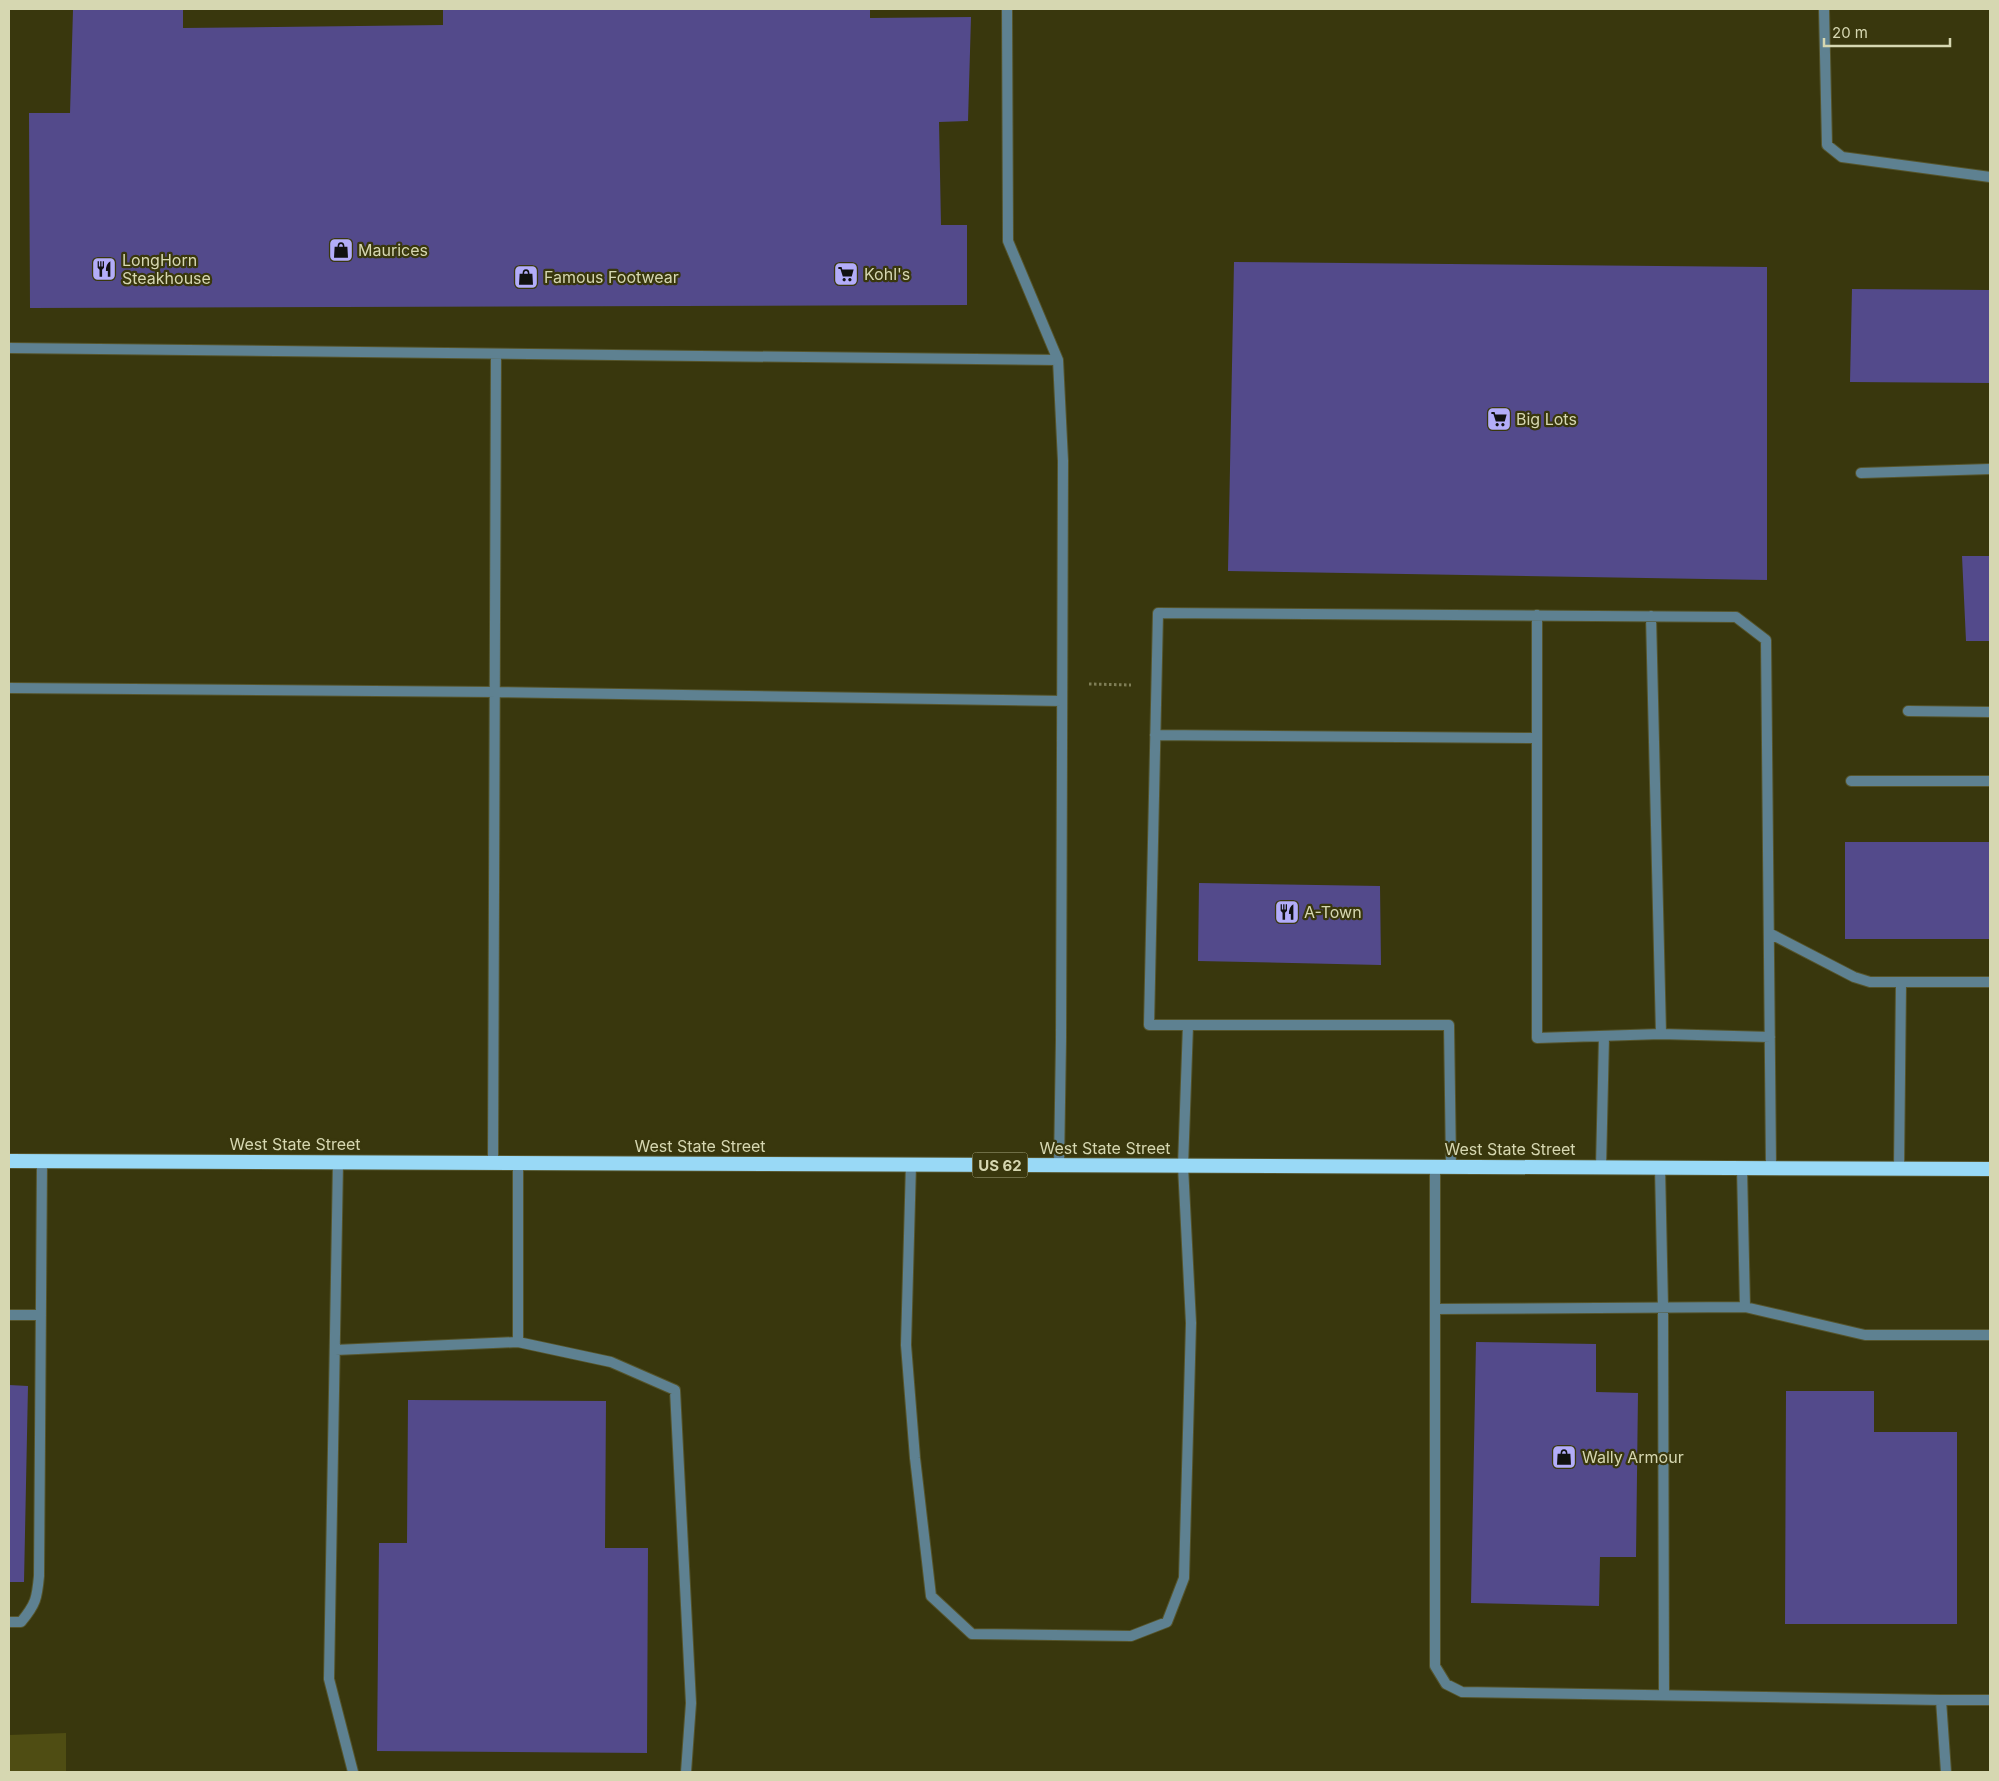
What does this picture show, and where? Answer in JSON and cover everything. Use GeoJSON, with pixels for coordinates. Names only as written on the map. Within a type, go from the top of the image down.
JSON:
{"type":"FeatureCollection","features":[{"type":"Feature","properties":{"kind":"highway","name":"West State Street"},"geometry":{"type":"LineString","coordinates":[[9,1161],[1990,1169]]}},
{"type":"Feature","properties":{"kind":"lane"},"geometry":{"type":"LineString","coordinates":[[1007,9],[1008,241],[1058,360],[1063,461],[1059,1165]]}},
{"type":"Feature","properties":{"kind":"lane"},"geometry":{"type":"LineString","coordinates":[[1824,9],[1827,145],[1842,157],[1990,177]]}},
{"type":"Feature","properties":{"kind":"lane"},"geometry":{"type":"LineString","coordinates":[[9,348],[1058,360]]}},
{"type":"Feature","properties":{"kind":"lane"},"geometry":{"type":"LineString","coordinates":[[493,1163],[496,354]]}},
{"type":"Feature","properties":{"kind":"lane"},"geometry":{"type":"LineString","coordinates":[[1861,473],[1990,469]]}},
{"type":"Feature","properties":{"kind":"lane"},"geometry":{"type":"LineString","coordinates":[[1451,1166],[1449,1025],[1149,1025],[1158,613],[1736,617],[1766,640],[1771,1168]]}},
{"type":"Feature","properties":{"kind":"lane"},"geometry":{"type":"LineString","coordinates":[[1537,616],[1537,1038],[1661,1034],[1770,1037]]}},
{"type":"Feature","properties":{"kind":"lane"},"geometry":{"type":"LineString","coordinates":[[1651,616],[1661,1034]]}},
{"type":"Feature","properties":{"kind":"lane"},"geometry":{"type":"LineString","coordinates":[[9,688],[494,692],[1062,701]]}},
{"type":"Feature","properties":{"kind":"lane"},"geometry":{"type":"LineString","coordinates":[[1908,711],[1990,712]]}},
{"type":"Feature","properties":{"kind":"lane"},"geometry":{"type":"LineString","coordinates":[[1155,735],[1537,738]]}},
{"type":"Feature","properties":{"kind":"lane"},"geometry":{"type":"LineString","coordinates":[[1851,781],[1990,781]]}},
{"type":"Feature","properties":{"kind":"lane"},"geometry":{"type":"LineString","coordinates":[[1769,933],[1854,977],[1870,982],[1990,982]]}},
{"type":"Feature","properties":{"kind":"lane"},"geometry":{"type":"LineString","coordinates":[[1899,1168],[1901,983]]}},
{"type":"Feature","properties":{"kind":"lane"},"geometry":{"type":"LineString","coordinates":[[911,1164],[906,1345],[915,1458],[931,1596],[972,1634],[1131,1636],[1167,1622],[1184,1578],[1191,1323],[1183,1166],[1188,1025]]}},
{"type":"Feature","properties":{"kind":"lane"},"geometry":{"type":"LineString","coordinates":[[1601,1167],[1604,1036]]}},
{"type":"Feature","properties":{"kind":"lane"},"geometry":{"type":"LineString","coordinates":[[9,1622],[21,1622],[30,1611],[37,1597],[40,1576],[42,1161]]}},
{"type":"Feature","properties":{"kind":"lane"},"geometry":{"type":"LineString","coordinates":[[338,1162],[329,1679],[353,1772]]}},
{"type":"Feature","properties":{"kind":"lane"},"geometry":{"type":"LineString","coordinates":[[518,1163],[518,1342]]}},
{"type":"Feature","properties":{"kind":"lane"},"geometry":{"type":"LineString","coordinates":[[1436,1166],[1435,1666],[1446,1684],[1462,1692],[1990,1700]]}},
{"type":"Feature","properties":{"kind":"lane"},"geometry":{"type":"LineString","coordinates":[[1660,1168],[1663,1307],[1664,1694]]}},
{"type":"Feature","properties":{"kind":"lane"},"geometry":{"type":"LineString","coordinates":[[1742,1168],[1745,1307]]}},
{"type":"Feature","properties":{"kind":"lane"},"geometry":{"type":"LineString","coordinates":[[1435,1309],[1745,1307],[1864,1335],[1990,1335]]}},
{"type":"Feature","properties":{"kind":"lane"},"geometry":{"type":"LineString","coordinates":[[9,1315],[41,1315]]}},
{"type":"Feature","properties":{"kind":"lane"},"geometry":{"type":"LineString","coordinates":[[335,1350],[518,1342],[611,1362],[675,1390],[691,1703],[686,1772]]}},
{"type":"Feature","properties":{"kind":"lane"},"geometry":{"type":"LineString","coordinates":[[1941,1700],[1946,1772]]}},
{"type":"Feature","properties":{"kind":"path"},"geometry":{"type":"LineString","coordinates":[[1062,684],[1156,685]]}},
{"type":"Feature","properties":{"kind":"shaded area"},"geometry":{"type":"Polygon","coordinates":[[[66,1733],[66,1772],[9,1772],[9,1735],[66,1733]]]}},
{"type":"Feature","properties":{"kind":"building"},"geometry":{"type":"Polygon","coordinates":[[[183,9],[183,28],[443,25],[443,9],[870,9],[870,18],[971,17],[968,121],[939,122],[941,225],[967,225],[967,305],[30,308],[29,113],[70,113],[73,10],[183,9]]]}},
{"type":"Feature","properties":{"kind":"building","name":"Big Lots"},"geometry":{"type":"Polygon","coordinates":[[[1234,262],[1767,267],[1767,580],[1228,571],[1234,262]]]}},
{"type":"Feature","properties":{"kind":"building"},"geometry":{"type":"Polygon","coordinates":[[[1852,289],[1990,290],[1990,383],[1850,382],[1852,289]]]}},
{"type":"Feature","properties":{"kind":"building"},"geometry":{"type":"Polygon","coordinates":[[[1962,556],[1990,556],[1990,641],[1966,641],[1962,556]]]}},
{"type":"Feature","properties":{"kind":"building"},"geometry":{"type":"Polygon","coordinates":[[[1845,842],[1990,842],[1990,939],[1845,939],[1845,842]]]}},
{"type":"Feature","properties":{"kind":"building"},"geometry":{"type":"Polygon","coordinates":[[[1199,883],[1380,886],[1381,965],[1198,961],[1199,883]]]}},
{"type":"Feature","properties":{"kind":"building"},"geometry":{"type":"Polygon","coordinates":[[[1476,1342],[1596,1344],[1596,1392],[1638,1393],[1636,1557],[1600,1557],[1599,1606],[1471,1603],[1476,1342]]]}},
{"type":"Feature","properties":{"kind":"building"},"geometry":{"type":"Polygon","coordinates":[[[9,1385],[28,1386],[24,1582],[9,1582],[9,1385]]]}},
{"type":"Feature","properties":{"kind":"building"},"geometry":{"type":"Polygon","coordinates":[[[1786,1391],[1874,1391],[1874,1432],[1957,1432],[1957,1624],[1785,1624],[1786,1391]]]}},
{"type":"Feature","properties":{"kind":"building"},"geometry":{"type":"Polygon","coordinates":[[[408,1400],[606,1401],[605,1548],[648,1548],[647,1753],[377,1751],[379,1543],[407,1543],[408,1400]]]}},
{"type":"Feature","properties":{"kind":"place","name":"Maurices"},"geometry":{"type":"Point","coordinates":[341,250]}},
{"type":"Feature","properties":{"kind":"place","name":"LongHorn Steakhouse"},"geometry":{"type":"Point","coordinates":[104,269]}},
{"type":"Feature","properties":{"kind":"place","name":"Kohl's"},"geometry":{"type":"Point","coordinates":[846,274]}},
{"type":"Feature","properties":{"kind":"place","name":"Famous Footwear"},"geometry":{"type":"Point","coordinates":[526,277]}},
{"type":"Feature","properties":{"kind":"place","name":"Big Lots"},"geometry":{"type":"Point","coordinates":[1499,419]}},
{"type":"Feature","properties":{"kind":"place","name":"A-Town"},"geometry":{"type":"Point","coordinates":[1287,912]}},
{"type":"Feature","properties":{"kind":"place","name":"Wally Armour"},"geometry":{"type":"Point","coordinates":[1564,1457]}}]}
